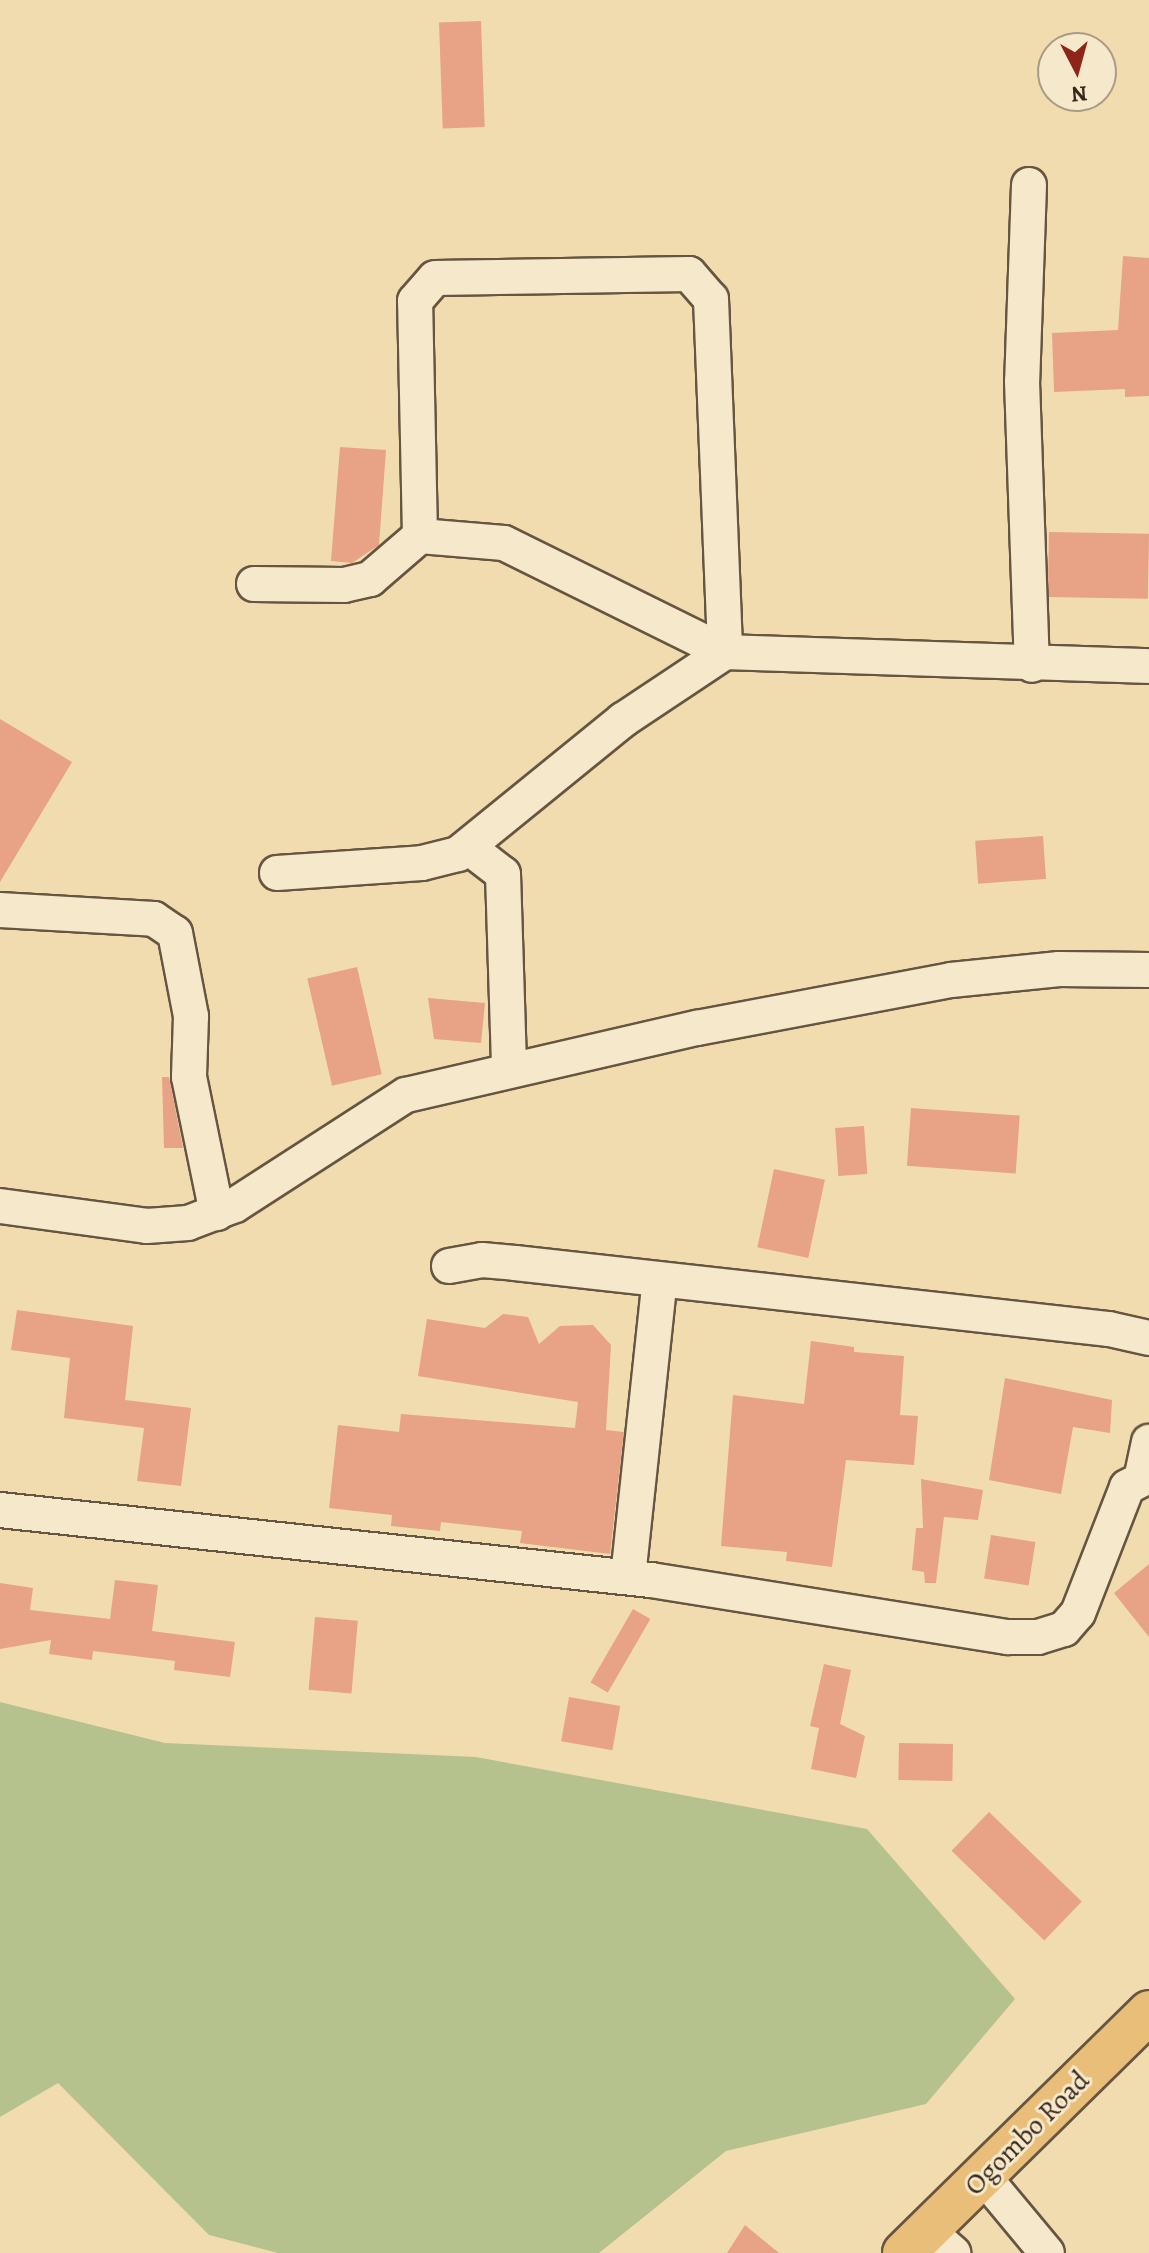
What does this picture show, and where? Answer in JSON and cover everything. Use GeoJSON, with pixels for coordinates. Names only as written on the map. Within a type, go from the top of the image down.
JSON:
{"type":"FeatureCollection","features":[{"type":"Feature","properties":{"kind":"main road","name":"Ogombo Road"},"geometry":{"type":"LineString","coordinates":[[928,2245],[983,2176],[1149,2012]]}},
{"type":"Feature","properties":{"kind":"street"},"geometry":{"type":"LineString","coordinates":[[1029,185],[1022,381],[1032,665]]}},
{"type":"Feature","properties":{"kind":"street"},"geometry":{"type":"LineString","coordinates":[[420,536],[415,301],[423,287],[435,278],[689,274],[711,299],[725,652]]}},
{"type":"Feature","properties":{"kind":"street"},"geometry":{"type":"LineString","coordinates":[[254,584],[344,585],[370,579],[420,536],[504,543],[725,652],[1032,665],[1149,666]]}},
{"type":"Feature","properties":{"kind":"street"},"geometry":{"type":"LineString","coordinates":[[277,873],[422,863],[468,847],[623,720],[725,652]]}},
{"type":"Feature","properties":{"kind":"street"},"geometry":{"type":"LineString","coordinates":[[468,847],[503,874],[509,1069]]}},
{"type":"Feature","properties":{"kind":"street"},"geometry":{"type":"LineString","coordinates":[[0,910],[154,919],[175,933],[191,1016],[189,1077],[217,1213]]}},
{"type":"Feature","properties":{"kind":"street"},"geometry":{"type":"LineString","coordinates":[[0,1206],[147,1226],[188,1223],[217,1213],[406,1095],[509,1069],[951,980],[1059,969],[1149,970]]}},
{"type":"Feature","properties":{"kind":"street"},"geometry":{"type":"LineString","coordinates":[[449,1266],[482,1260],[1109,1329],[1149,1338]]}},
{"type":"Feature","properties":{"kind":"street"},"geometry":{"type":"LineString","coordinates":[[628,1577],[660,1280]]}},
{"type":"Feature","properties":{"kind":"street"},"geometry":{"type":"LineString","coordinates":[[0,1510],[628,1577],[1008,1637],[1051,1635],[1078,1613],[1127,1487],[1145,1476],[1149,1442]]}},
{"type":"Feature","properties":{"kind":"street"},"geometry":{"type":"LineString","coordinates":[[983,2176],[1047,2253]]}},
{"type":"Feature","properties":{"kind":"green space"},"geometry":{"type":"Polygon","coordinates":[[[0,1702],[165,1743],[476,1757],[867,1829],[1015,1999],[926,2104],[726,2151],[599,2253],[278,2253],[209,2235],[58,2083],[0,2117],[0,1702]]]}},
{"type":"Feature","properties":{"kind":"building"},"geometry":{"type":"Polygon","coordinates":[[[481,21],[485,127],[443,128],[439,22],[481,21]]]}},
{"type":"Feature","properties":{"kind":"building"},"geometry":{"type":"Polygon","coordinates":[[[1123,256],[1149,258],[1149,396],[1125,397],[1125,389],[1054,392],[1052,333],[1118,330],[1123,256]]]}},
{"type":"Feature","properties":{"kind":"building"},"geometry":{"type":"Polygon","coordinates":[[[340,447],[386,450],[379,545],[352,563],[331,561],[340,447]]]}},
{"type":"Feature","properties":{"kind":"building"},"geometry":{"type":"Polygon","coordinates":[[[1049,532],[1149,534],[1148,599],[1048,597],[1049,532]]]}},
{"type":"Feature","properties":{"kind":"building"},"geometry":{"type":"Polygon","coordinates":[[[0,719],[72,762],[0,882],[0,719]]]}},
{"type":"Feature","properties":{"kind":"building"},"geometry":{"type":"Polygon","coordinates":[[[1043,836],[1046,879],[978,884],[975,841],[1043,836]]]}},
{"type":"Feature","properties":{"kind":"building"},"geometry":{"type":"Polygon","coordinates":[[[357,967],[382,1074],[332,1086],[307,978],[357,967]]]}},
{"type":"Feature","properties":{"kind":"building"},"geometry":{"type":"Polygon","coordinates":[[[428,998],[485,1003],[481,1043],[434,1039],[428,998]]]}},
{"type":"Feature","properties":{"kind":"building"},"geometry":{"type":"Polygon","coordinates":[[[162,1077],[169,1077],[183,1148],[164,1148],[162,1077]]]}},
{"type":"Feature","properties":{"kind":"building"},"geometry":{"type":"Polygon","coordinates":[[[911,1108],[1020,1116],[1016,1173],[907,1166],[911,1108]]]}},
{"type":"Feature","properties":{"kind":"building"},"geometry":{"type":"Polygon","coordinates":[[[864,1126],[867,1174],[838,1176],[835,1128],[864,1126]]]}},
{"type":"Feature","properties":{"kind":"building"},"geometry":{"type":"Polygon","coordinates":[[[774,1169],[825,1180],[808,1258],[757,1247],[774,1169]]]}},
{"type":"Feature","properties":{"kind":"building"},"geometry":{"type":"Polygon","coordinates":[[[17,1310],[133,1326],[125,1400],[191,1408],[181,1486],[137,1481],[144,1428],[64,1418],[70,1358],[11,1350],[17,1310]]]}},
{"type":"Feature","properties":{"kind":"building"},"geometry":{"type":"Polygon","coordinates":[[[503,1314],[528,1317],[539,1344],[560,1326],[593,1325],[611,1345],[606,1430],[624,1432],[610,1554],[520,1543],[522,1531],[441,1522],[440,1531],[391,1526],[392,1515],[329,1508],[338,1425],[399,1432],[401,1414],[575,1428],[578,1402],[418,1376],[427,1319],[485,1328],[503,1314]]]}},
{"type":"Feature","properties":{"kind":"building"},"geometry":{"type":"Polygon","coordinates":[[[811,1341],[854,1347],[854,1352],[904,1356],[900,1415],[918,1416],[914,1465],[846,1460],[832,1567],[786,1561],[787,1552],[721,1546],[733,1395],[804,1404],[811,1341]]]}},
{"type":"Feature","properties":{"kind":"building"},"geometry":{"type":"Polygon","coordinates":[[[1005,1378],[1112,1400],[1110,1433],[1073,1427],[1061,1494],[989,1480],[1005,1378]]]}},
{"type":"Feature","properties":{"kind":"building"},"geometry":{"type":"Polygon","coordinates":[[[921,1479],[983,1490],[978,1520],[944,1517],[936,1583],[925,1583],[924,1572],[912,1570],[916,1528],[923,1528],[921,1479]]]}},
{"type":"Feature","properties":{"kind":"building"},"geometry":{"type":"Polygon","coordinates":[[[991,1535],[1035,1542],[1029,1585],[984,1578],[991,1535]]]}},
{"type":"Feature","properties":{"kind":"building"},"geometry":{"type":"Polygon","coordinates":[[[1149,1564],[1149,1637],[1114,1593],[1149,1564]]]}},
{"type":"Feature","properties":{"kind":"building"},"geometry":{"type":"Polygon","coordinates":[[[115,1580],[158,1585],[152,1631],[235,1642],[230,1677],[174,1670],[175,1661],[93,1651],[92,1660],[49,1654],[51,1640],[0,1649],[0,1583],[33,1588],[30,1610],[110,1619],[115,1580]]]}},
{"type":"Feature","properties":{"kind":"building"},"geometry":{"type":"Polygon","coordinates":[[[633,1609],[650,1619],[608,1693],[590,1683],[633,1609]]]}},
{"type":"Feature","properties":{"kind":"building"},"geometry":{"type":"Polygon","coordinates":[[[315,1617],[358,1621],[351,1693],[309,1690],[315,1617]]]}},
{"type":"Feature","properties":{"kind":"building"},"geometry":{"type":"Polygon","coordinates":[[[824,1664],[851,1670],[840,1724],[865,1736],[856,1778],[811,1769],[819,1728],[810,1726],[824,1664]]]}},
{"type":"Feature","properties":{"kind":"building"},"geometry":{"type":"Polygon","coordinates":[[[569,1697],[620,1706],[612,1750],[561,1741],[569,1697]]]}},
{"type":"Feature","properties":{"kind":"building"},"geometry":{"type":"Polygon","coordinates":[[[899,1743],[953,1744],[952,1781],[898,1780],[899,1743]]]}},
{"type":"Feature","properties":{"kind":"building"},"geometry":{"type":"Polygon","coordinates":[[[989,1812],[1082,1902],[1044,1940],[951,1851],[989,1812]]]}},
{"type":"Feature","properties":{"kind":"building"},"geometry":{"type":"Polygon","coordinates":[[[745,2225],[779,2253],[727,2253],[745,2225]]]}}]}
